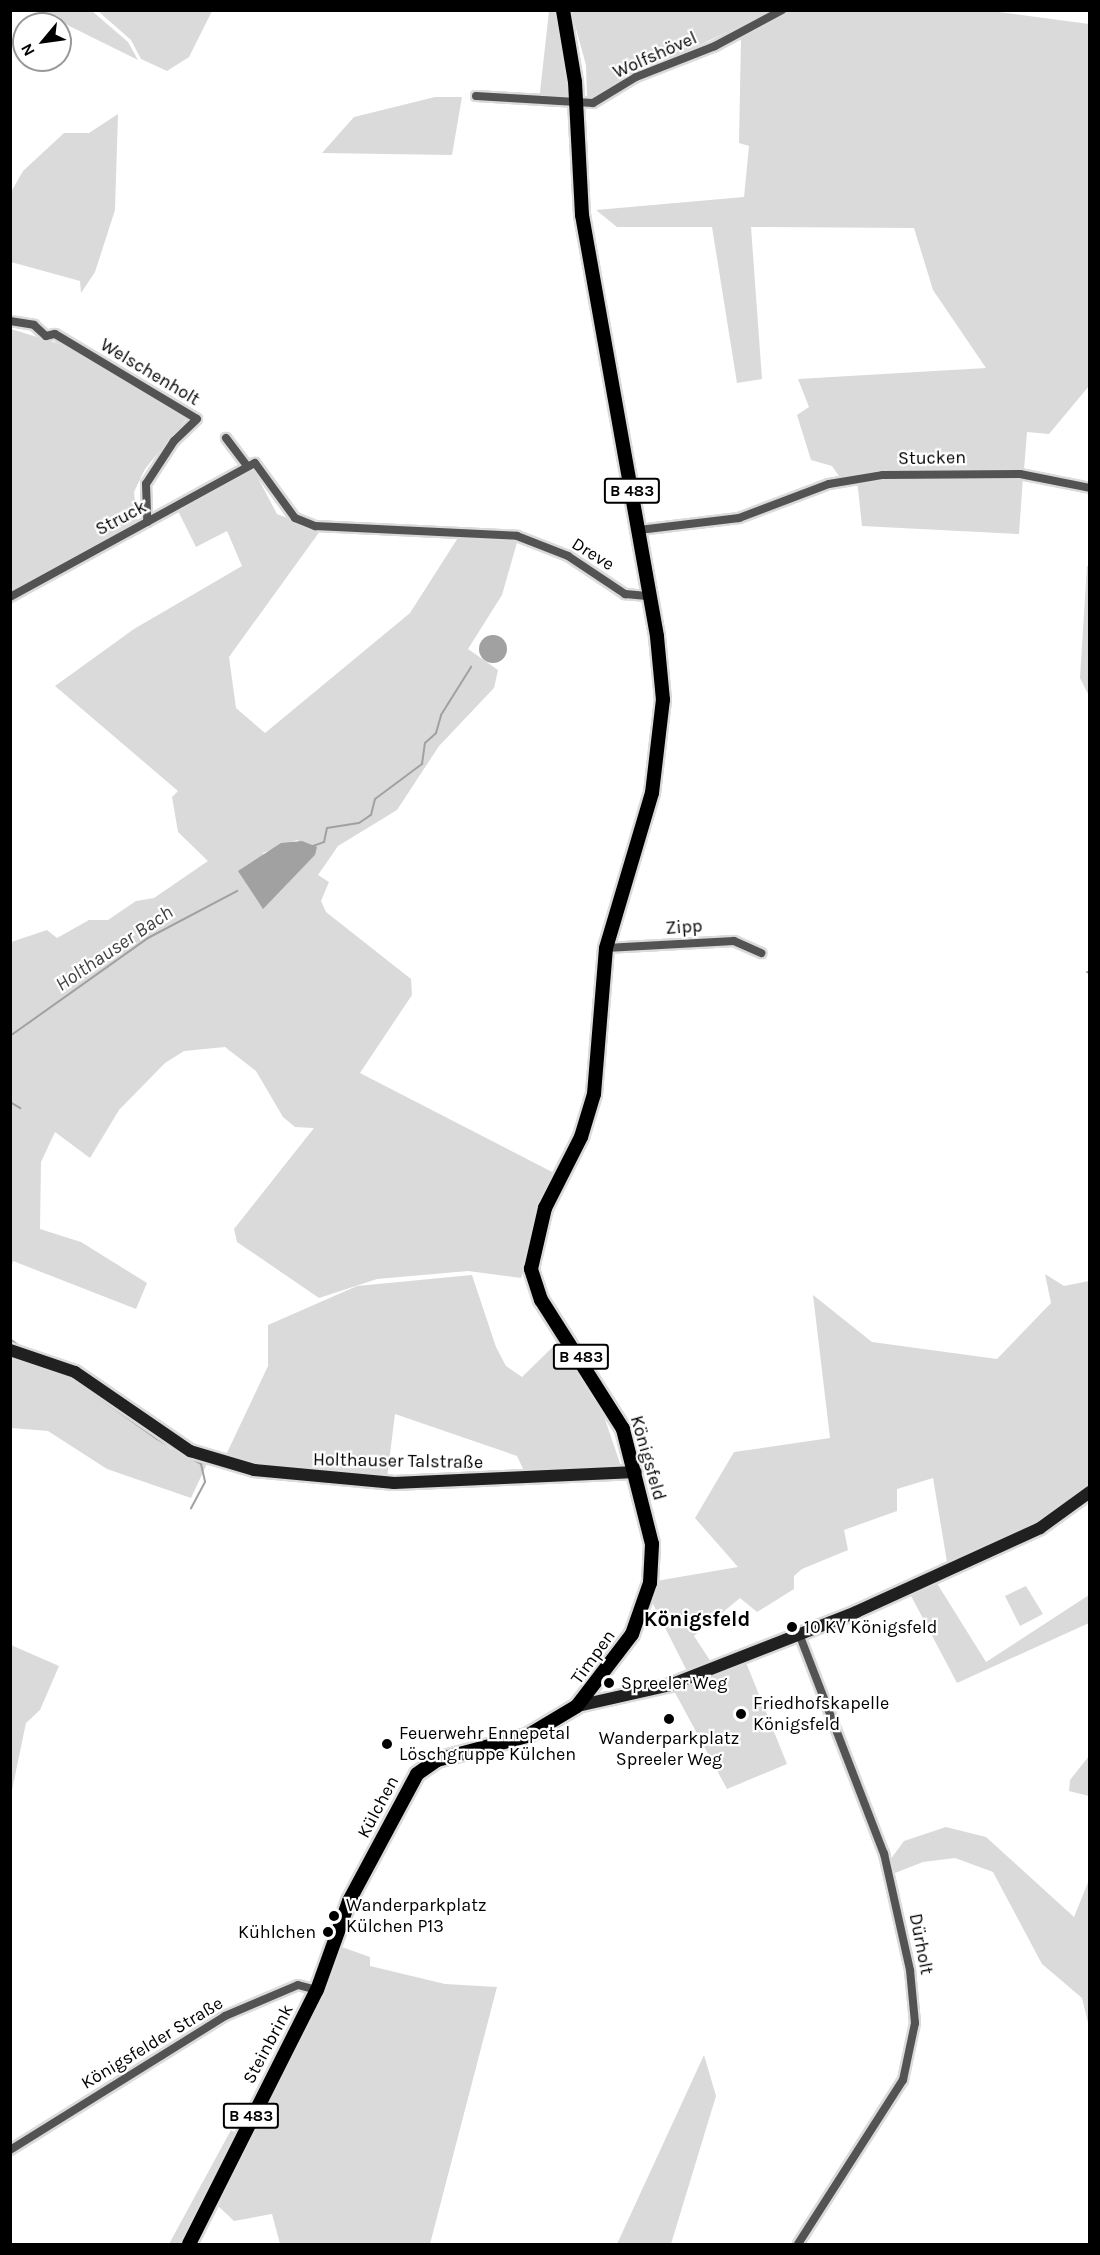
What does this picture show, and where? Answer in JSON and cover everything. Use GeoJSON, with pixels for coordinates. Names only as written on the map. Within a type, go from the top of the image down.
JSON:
{"type":"FeatureCollection","features":[{"type":"Feature","properties":{"kind":"main road","name":"B 483"},"geometry":{"type":"LineString","coordinates":[[563,10],[576,104],[582,215],[662,670],[661,741],[652,793],[606,948]]}},
{"type":"Feature","properties":{"kind":"main road","name":"Königsfeld"},"geometry":{"type":"LineString","coordinates":[[606,948],[597,1078],[586,1125],[545,1208],[531,1269],[542,1300],[609,1400],[636,1472],[652,1544],[647,1596]]}},
{"type":"Feature","properties":{"kind":"main road","name":"Timpen"},"geometry":{"type":"LineString","coordinates":[[550,1725],[577,1706],[613,1666],[647,1596]]}},
{"type":"Feature","properties":{"kind":"main road","name":"Külchen"},"geometry":{"type":"LineString","coordinates":[[317,1990],[349,1901],[408,1787],[426,1764],[550,1725]]}},
{"type":"Feature","properties":{"kind":"main road","name":"Steinbrink"},"geometry":{"type":"LineString","coordinates":[[189,2244],[317,1990]]}},
{"type":"Feature","properties":{"kind":"street","name":"Wolfshövel"},"geometry":{"type":"LineString","coordinates":[[476,96],[576,104],[593,103],[636,77],[740,34],[782,10]]}},
{"type":"Feature","properties":{"kind":"street","name":"Welschenholt"},"geometry":{"type":"LineString","coordinates":[[10,321],[34,325],[46,336],[55,334],[197,419],[174,441],[146,484],[147,522]]}},
{"type":"Feature","properties":{"kind":"street"},"geometry":{"type":"LineString","coordinates":[[226,438],[247,466]]}},
{"type":"Feature","properties":{"kind":"street","name":"Dreve"},"geometry":{"type":"LineString","coordinates":[[247,466],[255,463],[264,469],[287,510],[315,526],[518,536],[568,556],[625,594],[650,596]]}},
{"type":"Feature","properties":{"kind":"street","name":"Struck"},"geometry":{"type":"LineString","coordinates":[[10,597],[247,466]]}},
{"type":"Feature","properties":{"kind":"street","name":"Stucken"},"geometry":{"type":"LineString","coordinates":[[639,530],[739,518],[829,484],[883,475],[1020,474],[1089,488]]}},
{"type":"Feature","properties":{"kind":"street","name":"Zipp"},"geometry":{"type":"LineString","coordinates":[[606,948],[734,941],[761,953]]}},
{"type":"Feature","properties":{"kind":"street","name":"Holthauser Talstraße"},"geometry":{"type":"LineString","coordinates":[[10,1350],[75,1372],[190,1451],[254,1470],[394,1483],[636,1472]]}},
{"type":"Feature","properties":{"kind":"street"},"geometry":{"type":"LineString","coordinates":[[577,1706],[670,1685],[799,1634],[1040,1528],[1089,1492]]}},
{"type":"Feature","properties":{"kind":"street","name":"Dürholt"},"geometry":{"type":"LineString","coordinates":[[798,2244],[903,2080],[915,2023],[910,1970],[884,1854],[799,1634]]}},
{"type":"Feature","properties":{"kind":"street","name":"Königsfelder Straße"},"geometry":{"type":"LineString","coordinates":[[10,2150],[225,2016],[298,1985],[317,1990]]}},
{"type":"Feature","properties":{"kind":"shaded area"},"geometry":{"type":"Polygon","coordinates":[[[983,10],[1089,24],[1089,386],[1049,434],[1027,432],[1024,470],[839,476],[832,466],[811,460],[797,415],[809,407],[798,379],[986,368],[933,290],[914,228],[751,227],[762,379],[737,383],[712,227],[617,227],[596,210],[744,197],[749,146],[739,143],[741,39],[670,64],[779,11],[983,10]]]}},
{"type":"Feature","properties":{"kind":"shaded area"},"geometry":{"type":"Polygon","coordinates":[[[39,11],[92,11],[128,42],[138,60],[72,27],[72,12],[39,11]]]}},
{"type":"Feature","properties":{"kind":"shaded area"},"geometry":{"type":"Polygon","coordinates":[[[98,11],[212,11],[189,57],[167,71],[141,59],[131,40],[98,11]]]}},
{"type":"Feature","properties":{"kind":"shaded area"},"geometry":{"type":"Polygon","coordinates":[[[549,11],[559,11],[572,96],[539,101],[549,11]]]}},
{"type":"Feature","properties":{"kind":"shaded area"},"geometry":{"type":"Polygon","coordinates":[[[571,11],[771,11],[587,99],[586,65],[571,11]]]}},
{"type":"Feature","properties":{"kind":"shaded area"},"geometry":{"type":"Polygon","coordinates":[[[435,97],[462,97],[452,155],[322,153],[354,117],[435,97]]]}},
{"type":"Feature","properties":{"kind":"shaded area"},"geometry":{"type":"Polygon","coordinates":[[[118,114],[115,210],[95,272],[81,293],[80,281],[11,262],[11,192],[23,171],[64,133],[89,133],[118,114]]]}},
{"type":"Feature","properties":{"kind":"shaded area"},"geometry":{"type":"Polygon","coordinates":[[[11,329],[76,349],[186,419],[145,469],[134,492],[137,520],[11,591],[11,329]]]}},
{"type":"Feature","properties":{"kind":"shaded area"},"geometry":{"type":"Polygon","coordinates":[[[252,467],[277,514],[320,531],[229,657],[236,708],[265,733],[410,613],[461,533],[518,539],[502,595],[468,649],[498,670],[494,688],[439,746],[397,810],[338,846],[318,875],[329,882],[321,901],[326,912],[411,979],[412,995],[360,1073],[556,1174],[521,1278],[468,1271],[377,1279],[319,1298],[237,1242],[234,1229],[314,1128],[295,1127],[283,1117],[256,1071],[225,1047],[184,1051],[165,1063],[119,1110],[90,1158],[55,1132],[41,1162],[40,1229],[81,1242],[147,1283],[136,1309],[13,1261],[11,1267],[11,942],[47,930],[57,938],[89,920],[108,920],[136,901],[154,898],[208,861],[178,832],[172,797],[178,791],[55,686],[134,629],[242,566],[227,531],[196,547],[177,509],[252,467]],[[297,840],[263,853],[263,908],[315,855],[297,840]]]}},
{"type":"Feature","properties":{"kind":"shaded area"},"geometry":{"type":"Polygon","coordinates":[[[1023,477],[1019,534],[862,526],[857,479],[1023,477]]]}},
{"type":"Feature","properties":{"kind":"shaded area"},"geometry":{"type":"Polygon","coordinates":[[[1087,566],[1090,566],[1089,696],[1080,678],[1087,566]]]}},
{"type":"Feature","properties":{"kind":"shaded area"},"geometry":{"type":"Polygon","coordinates":[[[493,635],[503,639],[507,649],[503,659],[493,663],[483,659],[479,649],[483,639],[493,635]]]}},
{"type":"Feature","properties":{"kind":"shaded area"},"geometry":{"type":"Polygon","coordinates":[[[302,841],[317,847],[315,855],[263,909],[238,871],[281,843],[302,841]]]}},
{"type":"Feature","properties":{"kind":"shaded area"},"geometry":{"type":"Polygon","coordinates":[[[1045,1274],[1064,1286],[1089,1281],[1089,1486],[1032,1526],[947,1562],[933,1478],[897,1489],[897,1511],[844,1530],[848,1550],[802,1569],[794,1576],[794,1589],[757,1612],[740,1598],[694,1636],[713,1665],[745,1660],[787,1764],[727,1789],[673,1689],[691,1679],[651,1600],[656,1581],[738,1567],[695,1518],[734,1452],[830,1438],[813,1295],[872,1342],[997,1359],[1051,1303],[1045,1274]]]}},
{"type":"Feature","properties":{"kind":"shaded area"},"geometry":{"type":"Polygon","coordinates":[[[472,1275],[496,1347],[506,1366],[522,1377],[562,1338],[597,1396],[622,1469],[525,1473],[517,1456],[395,1414],[387,1478],[265,1467],[225,1457],[268,1366],[268,1325],[357,1286],[472,1275]]]}},
{"type":"Feature","properties":{"kind":"shaded area"},"geometry":{"type":"Polygon","coordinates":[[[11,1356],[71,1375],[171,1449],[207,1464],[191,1498],[107,1469],[48,1431],[11,1428],[11,1356]]]}},
{"type":"Feature","properties":{"kind":"shaded area"},"geometry":{"type":"Polygon","coordinates":[[[933,1577],[986,1662],[1089,1595],[1089,1623],[957,1683],[909,1592],[933,1577]]]}},
{"type":"Feature","properties":{"kind":"shaded area"},"geometry":{"type":"Polygon","coordinates":[[[1026,1586],[1043,1614],[1020,1626],[1005,1596],[1026,1586]]]}},
{"type":"Feature","properties":{"kind":"shaded area"},"geometry":{"type":"Polygon","coordinates":[[[11,1645],[59,1666],[40,1710],[26,1723],[11,1795],[11,1645]]]}},
{"type":"Feature","properties":{"kind":"shaded area"},"geometry":{"type":"Polygon","coordinates":[[[1089,1756],[1089,1796],[1069,1791],[1070,1780],[1089,1756]]]}},
{"type":"Feature","properties":{"kind":"shaded area"},"geometry":{"type":"Polygon","coordinates":[[[946,1827],[986,1837],[1074,1917],[1089,1880],[1089,2027],[1082,1998],[1042,1964],[993,1872],[955,1858],[923,1862],[895,1873],[890,1860],[904,1841],[946,1827]]]}},
{"type":"Feature","properties":{"kind":"shaded area"},"geometry":{"type":"Polygon","coordinates":[[[336,1945],[370,1957],[370,1966],[445,1984],[497,1987],[430,2244],[280,2244],[272,2214],[234,2221],[215,2203],[336,1945]]]}},
{"type":"Feature","properties":{"kind":"shaded area"},"geometry":{"type":"Polygon","coordinates":[[[704,2055],[716,2096],[671,2244],[617,2244],[704,2055]]]}},
{"type":"Feature","properties":{"kind":"shaded area"},"geometry":{"type":"Polygon","coordinates":[[[231,2130],[236,2133],[180,2244],[169,2244],[231,2130]]]}},
{"type":"Feature","properties":{"kind":"waterway","name":"Holthauser Bach"},"geometry":{"type":"LineString","coordinates":[[313,846],[324,842],[327,828],[359,823],[371,815],[375,799],[422,764],[425,743],[436,733],[441,715],[471,667]]}},
{"type":"Feature","properties":{"kind":"waterway","name":"Holthauser Bach"},"geometry":{"type":"LineString","coordinates":[[10,1036],[148,938],[237,891]]}},
{"type":"Feature","properties":{"kind":"waterway"},"geometry":{"type":"LineString","coordinates":[[10,1102],[20,1108]]}},
{"type":"Feature","properties":{"kind":"waterway"},"geometry":{"type":"LineString","coordinates":[[10,1339],[24,1349]]}},
{"type":"Feature","properties":{"kind":"waterway"},"geometry":{"type":"LineString","coordinates":[[67,1375],[157,1439],[201,1464],[205,1482],[191,1508]]}},
{"type":"Feature","properties":{"kind":"place","name":"10 KV Königsfeld"},"geometry":{"type":"Point","coordinates":[792,1627]}},
{"type":"Feature","properties":{"kind":"place","name":"Spreeler Weg"},"geometry":{"type":"Point","coordinates":[609,1683]}},
{"type":"Feature","properties":{"kind":"place","name":"Friedhofskapelle Königsfeld"},"geometry":{"type":"Point","coordinates":[741,1714]}},
{"type":"Feature","properties":{"kind":"place","name":"Wanderparkplatz Spreeler Weg"},"geometry":{"type":"Point","coordinates":[669,1719]}},
{"type":"Feature","properties":{"kind":"place","name":"Feuerwehr Ennepetal Löschgruppe Külchen"},"geometry":{"type":"Point","coordinates":[387,1744]}},
{"type":"Feature","properties":{"kind":"place","name":"Wanderparkplatz Külchen P13"},"geometry":{"type":"Point","coordinates":[334,1916]}},
{"type":"Feature","properties":{"kind":"place","name":"Kühlchen"},"geometry":{"type":"Point","coordinates":[328,1932]}},
{"type":"Feature","properties":{"kind":"district","name":"Königsfeld"},"geometry":{"type":"Point","coordinates":[697,1619]}}]}
